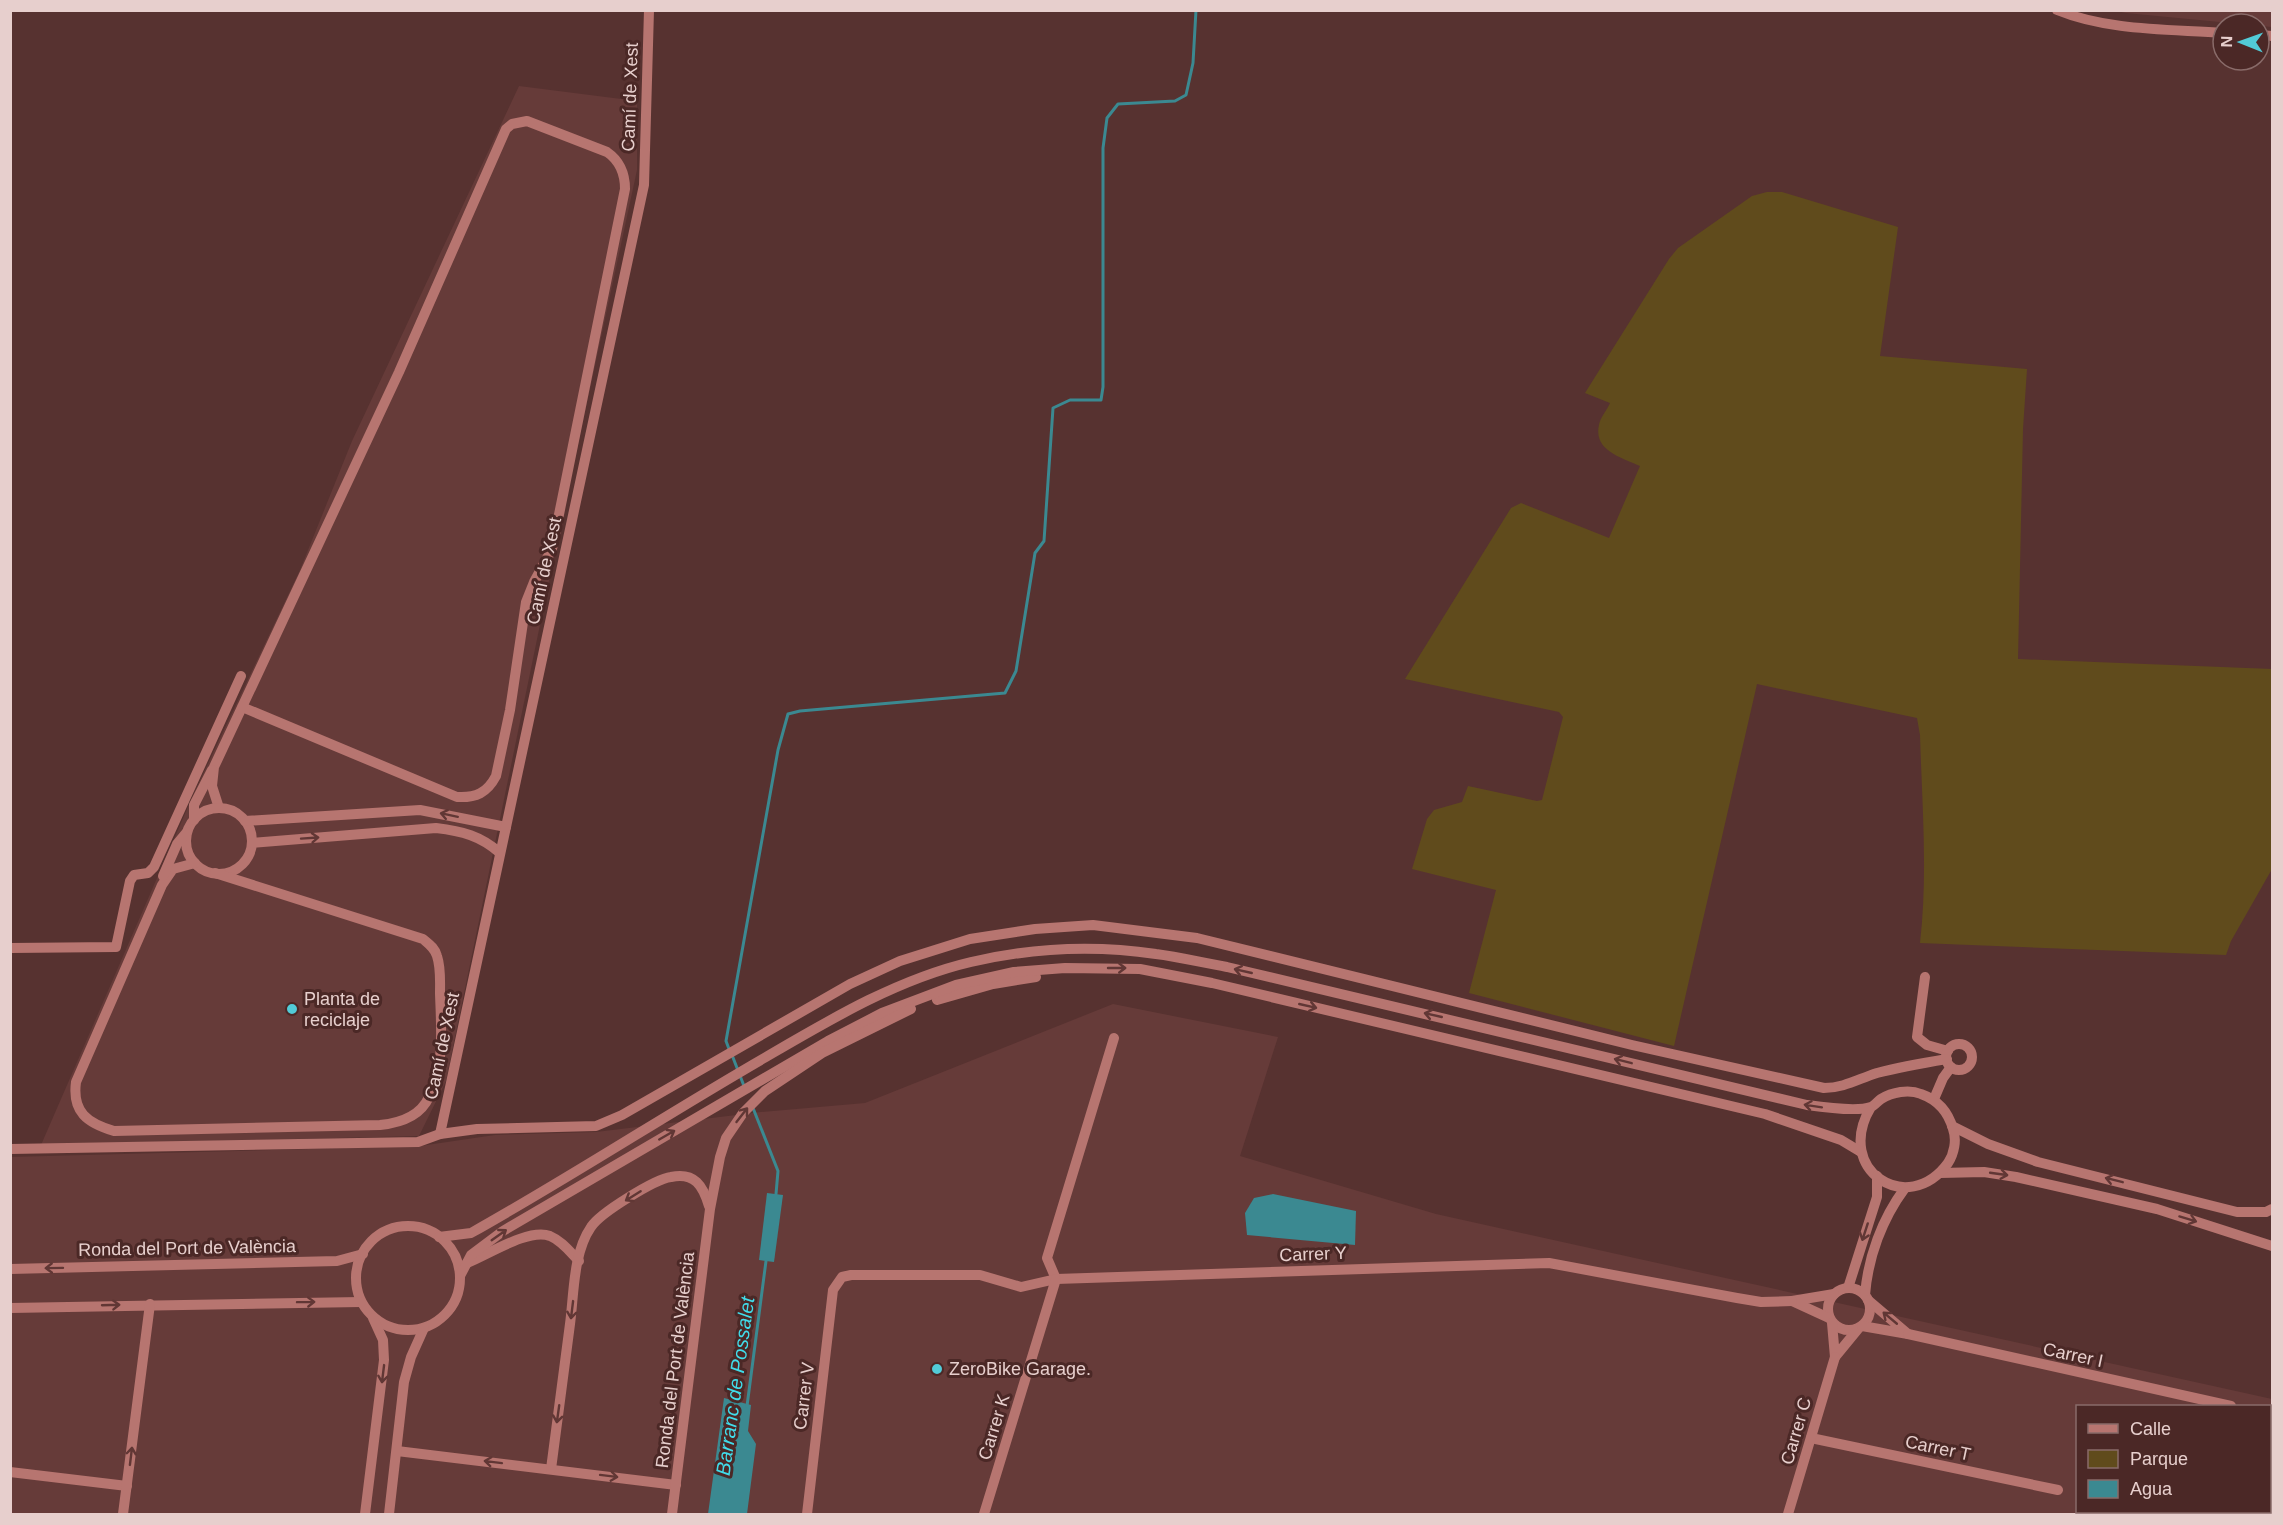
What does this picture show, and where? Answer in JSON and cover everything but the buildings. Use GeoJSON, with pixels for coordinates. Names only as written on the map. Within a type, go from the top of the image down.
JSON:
{"type":"FeatureCollection","features":[{"type":"Feature","properties":{"kind":"street","name":"Camí de Xest"},"geometry":{"type":"LineString","coordinates":[[440,1134],[644,185],[649,10]]}},
{"type":"Feature","properties":{"kind":"street"},"geometry":{"type":"LineString","coordinates":[[2057,10],[2073,17],[2114,24],[2211,32]]}},
{"type":"Feature","properties":{"kind":"street"},"geometry":{"type":"LineString","coordinates":[[219,808],[212,786],[214,768],[242,707],[399,372],[506,129],[519,121],[527,121],[607,152],[621,167],[625,177],[625,189],[552,549],[526,602],[510,710],[496,777],[482,794],[470,798],[457,797],[242,707]]}},
{"type":"Feature","properties":{"kind":"street"},"geometry":{"type":"LineString","coordinates":[[10,948],[116,947],[130,881],[135,875],[148,873],[154,867],[241,676]]}},
{"type":"Feature","properties":{"kind":"street"},"geometry":{"type":"LineString","coordinates":[[194,820],[194,805],[209,773],[214,768]]}},
{"type":"Feature","properties":{"kind":"street"},"geometry":{"type":"LineString","coordinates":[[162,885],[163,873],[177,844],[188,832],[194,820],[205,811],[219,808],[234,811],[245,821],[252,835],[248,857],[249,877],[255,885]]}},
{"type":"Feature","properties":{"kind":"street"},"geometry":{"type":"LineString","coordinates":[[245,821],[420,810],[506,827]]}},
{"type":"Feature","properties":{"kind":"street"},"geometry":{"type":"LineString","coordinates":[[252,843],[436,828],[456,830],[477,836],[500,853]]}},
{"type":"Feature","properties":{"kind":"street"},"geometry":{"type":"LineString","coordinates":[[188,832],[188,851],[200,868],[240,883],[255,885],[423,939],[433,947],[440,968],[441,1043],[437,1071],[429,1098],[417,1113],[400,1123],[380,1125],[126,1131],[114,1131],[86,1119],[76,1103],[76,1082],[162,885],[173,869],[195,862]]}},
{"type":"Feature","properties":{"kind":"street"},"geometry":{"type":"LineString","coordinates":[[215,873],[230,872],[248,857]]}},
{"type":"Feature","properties":{"kind":"street"},"geometry":{"type":"LineString","coordinates":[[10,1149],[418,1142],[440,1134],[477,1129],[517,1126],[596,1126],[622,1115],[850,984],[900,961],[970,939],[1035,929],[1093,925],[1197,938],[1632,1045],[1824,1088],[1839,1088],[1855,1080],[1904,1066],[1948,1059]]}},
{"type":"Feature","properties":{"kind":"street"},"geometry":{"type":"LineString","coordinates":[[439,1237],[471,1233],[687,1103],[860,1004],[920,978],[970,962],[1012,954],[1052,950],[1105,949],[1156,954],[1227,967],[1807,1105],[1836,1109],[1871,1107]]}},
{"type":"Feature","properties":{"kind":"street"},"geometry":{"type":"LineString","coordinates":[[460,1276],[471,1255],[503,1231],[828,1041],[882,1013],[956,985],[1014,972],[1083,968],[1140,969],[1224,986],[1765,1114],[1841,1140],[1861,1152]]}},
{"type":"Feature","properties":{"kind":"street","name":"Ronda del Port de València"},"geometry":{"type":"LineString","coordinates":[[672,1515],[710,1209],[726,1137],[742,1113],[765,1090],[822,1053],[907,1011],[947,996],[993,984],[1083,968]]}},
{"type":"Feature","properties":{"kind":"street"},"geometry":{"type":"LineString","coordinates":[[1925,977],[1917,1037],[1948,1059]]}},
{"type":"Feature","properties":{"kind":"street"},"geometry":{"type":"LineString","coordinates":[[1056,1279],[1047,1258],[1114,1038]]}},
{"type":"Feature","properties":{"kind":"street"},"geometry":{"type":"LineString","coordinates":[[1934,1099],[1948,1059]]}},
{"type":"Feature","properties":{"kind":"street"},"geometry":{"type":"LineString","coordinates":[[1900,1092],[1918,1093],[1934,1099],[1944,1109],[1952,1126],[1955,1142],[1951,1158],[1940,1173],[1922,1185],[1905,1188],[1885,1183],[1868,1168],[1859,1142],[1862,1122],[1871,1107],[1883,1097],[1900,1092]]}},
{"type":"Feature","properties":{"kind":"street"},"geometry":{"type":"LineString","coordinates":[[1952,1126],[1988,1144],[2038,1162],[2237,1212],[2266,1212],[2272,1209]]}},
{"type":"Feature","properties":{"kind":"street"},"geometry":{"type":"LineString","coordinates":[[1940,1173],[1984,1172],[2016,1177],[2157,1209],[2272,1245]]}},
{"type":"Feature","properties":{"kind":"street"},"geometry":{"type":"LineString","coordinates":[[551,1469],[579,1260],[584,1240],[591,1226],[604,1214],[658,1180],[672,1176],[684,1176],[696,1181],[703,1188],[710,1209]]}},
{"type":"Feature","properties":{"kind":"street"},"geometry":{"type":"LineString","coordinates":[[1848,1288],[1877,1197],[1877,1176]]}},
{"type":"Feature","properties":{"kind":"street"},"geometry":{"type":"LineString","coordinates":[[1867,1298],[1855,1289],[1848,1288],[1834,1294],[1828,1311],[1831,1320],[1846,1331],[1860,1328],[1870,1312],[1867,1298],[1870,1264],[1882,1225],[1890,1208],[1905,1188]]}},
{"type":"Feature","properties":{"kind":"street"},"geometry":{"type":"LineString","coordinates":[[397,1227],[415,1227],[430,1231],[439,1237],[452,1251],[460,1276],[459,1290],[447,1313],[424,1328],[402,1330],[381,1324],[362,1302],[356,1281],[359,1260],[371,1242],[386,1231],[397,1227]]}},
{"type":"Feature","properties":{"kind":"street"},"geometry":{"type":"LineString","coordinates":[[467,1263],[518,1240],[539,1235],[549,1236],[560,1242],[579,1260]]}},
{"type":"Feature","properties":{"kind":"street","name":"Ronda del Port de València"},"geometry":{"type":"LineString","coordinates":[[10,1269],[337,1261],[363,1254]]}},
{"type":"Feature","properties":{"kind":"street","name":"Carrer Y"},"geometry":{"type":"LineString","coordinates":[[837,1282],[851,1275],[980,1275],[1021,1287],[1056,1279],[1549,1263],[1761,1302],[1792,1301],[1834,1294]]}},
{"type":"Feature","properties":{"kind":"street","name":"Carrer K"},"geometry":{"type":"LineString","coordinates":[[984,1515],[1056,1279]]}},
{"type":"Feature","properties":{"kind":"street","name":"Carrer V"},"geometry":{"type":"LineString","coordinates":[[807,1515],[833,1290],[837,1282]]}},
{"type":"Feature","properties":{"kind":"street","name":"Carrer I"},"geometry":{"type":"LineString","coordinates":[[1867,1298],[1908,1334]]}},
{"type":"Feature","properties":{"kind":"street","name":"Carrer Y"},"geometry":{"type":"LineString","coordinates":[[1792,1301],[1831,1320]]}},
{"type":"Feature","properties":{"kind":"street"},"geometry":{"type":"LineString","coordinates":[[10,1308],[362,1302]]}},
{"type":"Feature","properties":{"kind":"street"},"geometry":{"type":"LineString","coordinates":[[123,1515],[150,1304]]}},
{"type":"Feature","properties":{"kind":"street"},"geometry":{"type":"LineString","coordinates":[[365,1515],[384,1360],[383,1340],[373,1317]]}},
{"type":"Feature","properties":{"kind":"street","name":"Carrer C"},"geometry":{"type":"LineString","coordinates":[[1788,1515],[1835,1357],[1831,1320]]}},
{"type":"Feature","properties":{"kind":"street"},"geometry":{"type":"LineString","coordinates":[[389,1515],[404,1383],[411,1357],[424,1328]]}},
{"type":"Feature","properties":{"kind":"street","name":"Carrer I"},"geometry":{"type":"LineString","coordinates":[[1860,1328],[1908,1334],[2222,1405]]}},
{"type":"Feature","properties":{"kind":"street","name":"Carrer C"},"geometry":{"type":"LineString","coordinates":[[1835,1357],[1860,1328]]}},
{"type":"Feature","properties":{"kind":"street","name":"Carrer T"},"geometry":{"type":"LineString","coordinates":[[1811,1438],[2058,1490]]}},
{"type":"Feature","properties":{"kind":"street"},"geometry":{"type":"LineString","coordinates":[[397,1451],[676,1485]]}},
{"type":"Feature","properties":{"kind":"street"},"geometry":{"type":"LineString","coordinates":[[10,1472],[127,1486]]}},
{"type":"Feature","properties":{"kind":"shaded area"},"geometry":{"type":"Polygon","coordinates":[[[2116,11],[2272,11],[2272,27],[2271,12],[2211,12],[2211,21],[2116,11]]]}},
{"type":"Feature","properties":{"kind":"shaded area"},"geometry":{"type":"Polygon","coordinates":[[[519,86],[637,101],[637,170],[556,547],[446,1081],[419,1136],[41,1145],[194,793],[300,570],[352,441],[519,86]]]}},
{"type":"Feature","properties":{"kind":"shaded area"},"geometry":{"type":"Polygon","coordinates":[[[1113,1004],[1278,1037],[1240,1156],[1436,1214],[2272,1399],[2272,1514],[11,1514],[10,1157],[420,1146],[495,1135],[596,1132],[761,1112],[865,1103],[1113,1004]]]}},
{"type":"Feature","properties":{"kind":"green space"},"geometry":{"type":"Polygon","coordinates":[[[1767,192],[1782,192],[1898,227],[1880,356],[2027,369],[2023,429],[2018,659],[2272,669],[2272,869],[2231,941],[2226,955],[1920,943],[1924,891],[1924,839],[1920,735],[1917,718],[1757,684],[1674,1046],[1469,993],[1496,890],[1412,869],[1427,819],[1434,810],[1462,802],[1468,786],[1537,801],[1542,800],[1563,717],[1559,712],[1405,679],[1511,508],[1521,503],[1609,538],[1640,466],[1611,452],[1600,441],[1599,425],[1610,403],[1585,393],[1678,248],[1752,196],[1767,192]]]}},
{"type":"Feature","properties":{"kind":"water"},"geometry":{"type":"Polygon","coordinates":[[[767,1193],[783,1195],[774,1262],[759,1260],[767,1193]]]}},
{"type":"Feature","properties":{"kind":"water"},"geometry":{"type":"Polygon","coordinates":[[[1273,1194],[1356,1211],[1355,1245],[1247,1235],[1245,1213],[1254,1198],[1273,1194]]]}},
{"type":"Feature","properties":{"kind":"water"},"geometry":{"type":"Polygon","coordinates":[[[724,1398],[751,1405],[748,1431],[756,1444],[747,1514],[708,1514],[724,1398]]]}},
{"type":"Feature","properties":{"kind":"waterway"},"geometry":{"type":"LineString","coordinates":[[729,1049],[726,1041],[778,750],[788,714],[800,711],[1005,693],[1016,671],[1035,553],[1044,541],[1053,408],[1070,400],[1101,400],[1103,387],[1103,148],[1107,118],[1118,104],[1175,101],[1186,95],[1193,63],[1196,10]]}},
{"type":"Feature","properties":{"kind":"waterway"},"geometry":{"type":"LineString","coordinates":[[732,1055],[744,1086]]}},
{"type":"Feature","properties":{"kind":"waterway"},"geometry":{"type":"LineString","coordinates":[[753,1108],[778,1171],[776,1194]]}},
{"type":"Feature","properties":{"kind":"waterway","name":"Barranc de Possalet"},"geometry":{"type":"LineString","coordinates":[[747,1406],[766,1261]]}},
{"type":"Feature","properties":{"kind":"place","name":"Planta de reciclaje"},"geometry":{"type":"Point","coordinates":[292,1009]}},
{"type":"Feature","properties":{"kind":"place","name":"ZeroBike Garage."},"geometry":{"type":"Point","coordinates":[937,1369]}}]}
